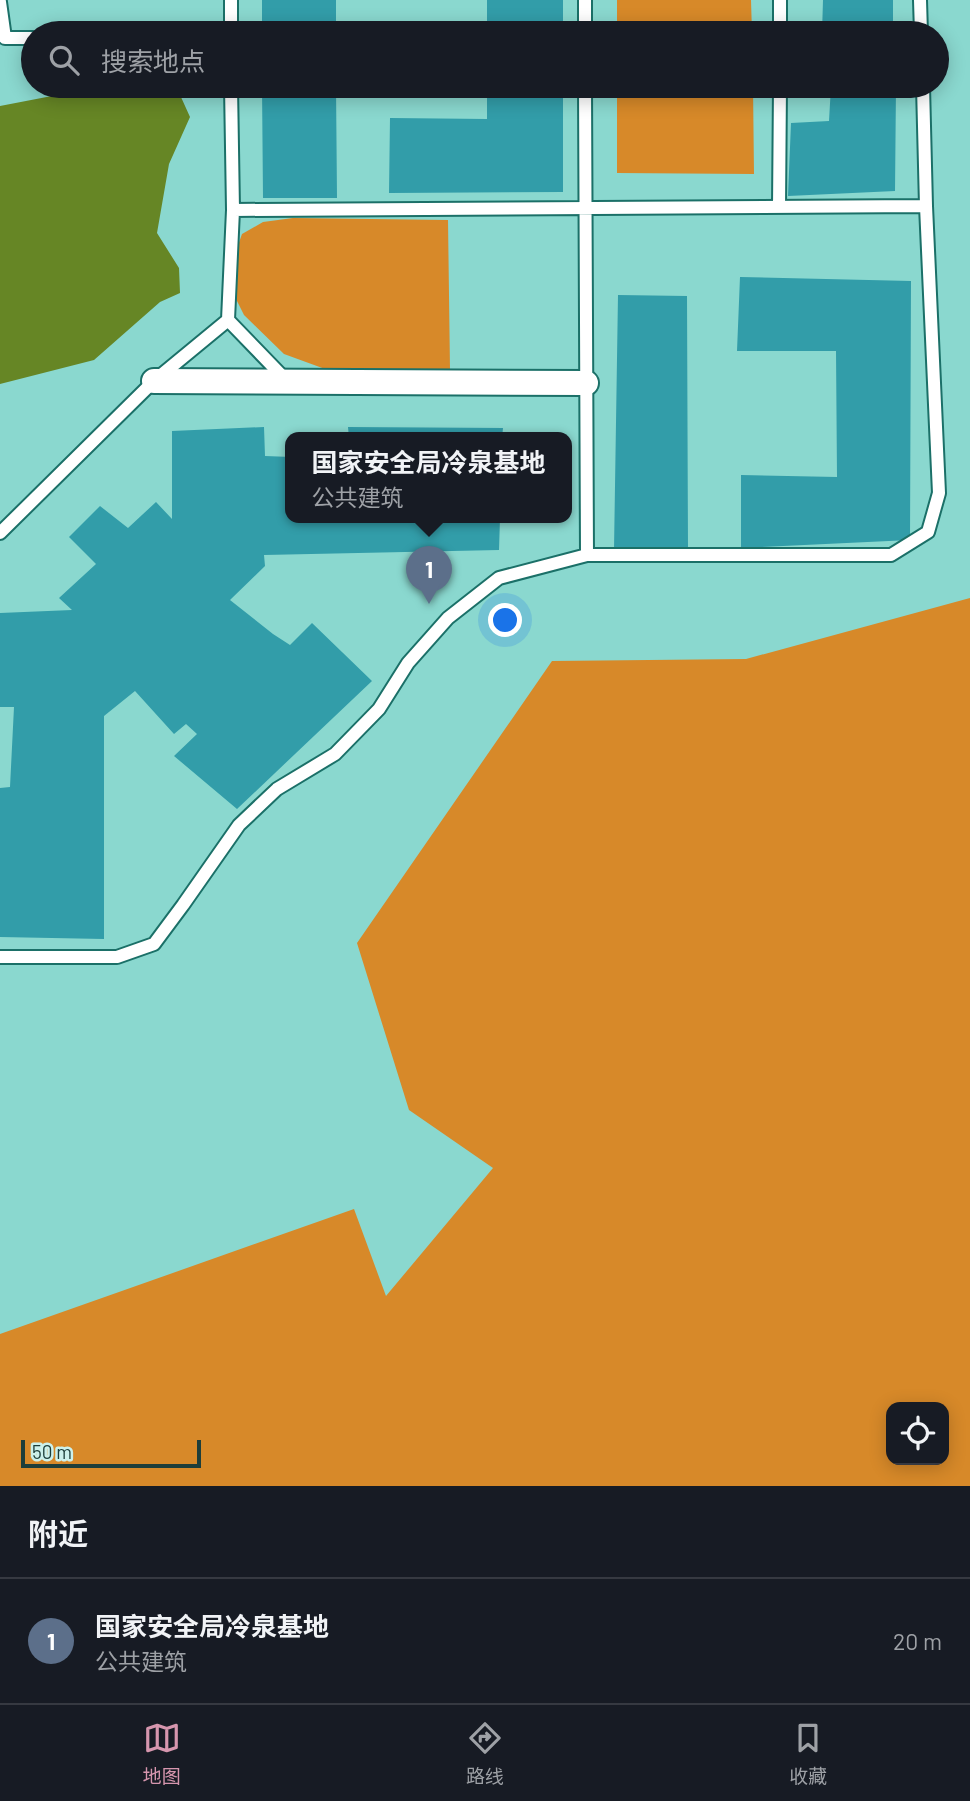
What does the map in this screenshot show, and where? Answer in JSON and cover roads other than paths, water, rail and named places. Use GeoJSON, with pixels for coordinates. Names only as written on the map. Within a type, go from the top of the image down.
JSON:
{"type":"FeatureCollection","features":[{"type":"Feature","properties":{"kind":"street"},"geometry":{"type":"LineString","coordinates":[[154,381],[586,383]]}},
{"type":"Feature","properties":{"kind":"lane"},"geometry":{"type":"LineString","coordinates":[[230,0],[231,21]]}},
{"type":"Feature","properties":{"kind":"lane"},"geometry":{"type":"LineString","coordinates":[[585,0],[585,21]]}},
{"type":"Feature","properties":{"kind":"lane"},"geometry":{"type":"LineString","coordinates":[[780,0],[780,21]]}},
{"type":"Feature","properties":{"kind":"lane"},"geometry":{"type":"LineString","coordinates":[[920,0],[921,21]]}},
{"type":"Feature","properties":{"kind":"lane"},"geometry":{"type":"LineString","coordinates":[[0,2],[2,38],[21,38]]}},
{"type":"Feature","properties":{"kind":"lane"},"geometry":{"type":"LineString","coordinates":[[231,98],[233,210],[228,320],[288,381]]}},
{"type":"Feature","properties":{"kind":"lane"},"geometry":{"type":"LineString","coordinates":[[585,98],[587,555]]}},
{"type":"Feature","properties":{"kind":"lane"},"geometry":{"type":"LineString","coordinates":[[779,207],[780,98]]}},
{"type":"Feature","properties":{"kind":"lane"},"geometry":{"type":"LineString","coordinates":[[0,957],[117,957],[154,944],[239,825],[277,789],[335,754],[379,709],[408,663],[448,618],[499,578],[587,555],[891,555],[928,531],[939,493],[923,98]]}},
{"type":"Feature","properties":{"kind":"lane"},"geometry":{"type":"LineString","coordinates":[[233,210],[926,206]]}},
{"type":"Feature","properties":{"kind":"lane"},"geometry":{"type":"LineString","coordinates":[[0,533],[154,381],[228,320]]}},
{"type":"Feature","properties":{"kind":"place","name":"国家安全局冷泉基地"},"geometry":{"type":"Point","coordinates":[429,604]}}]}
